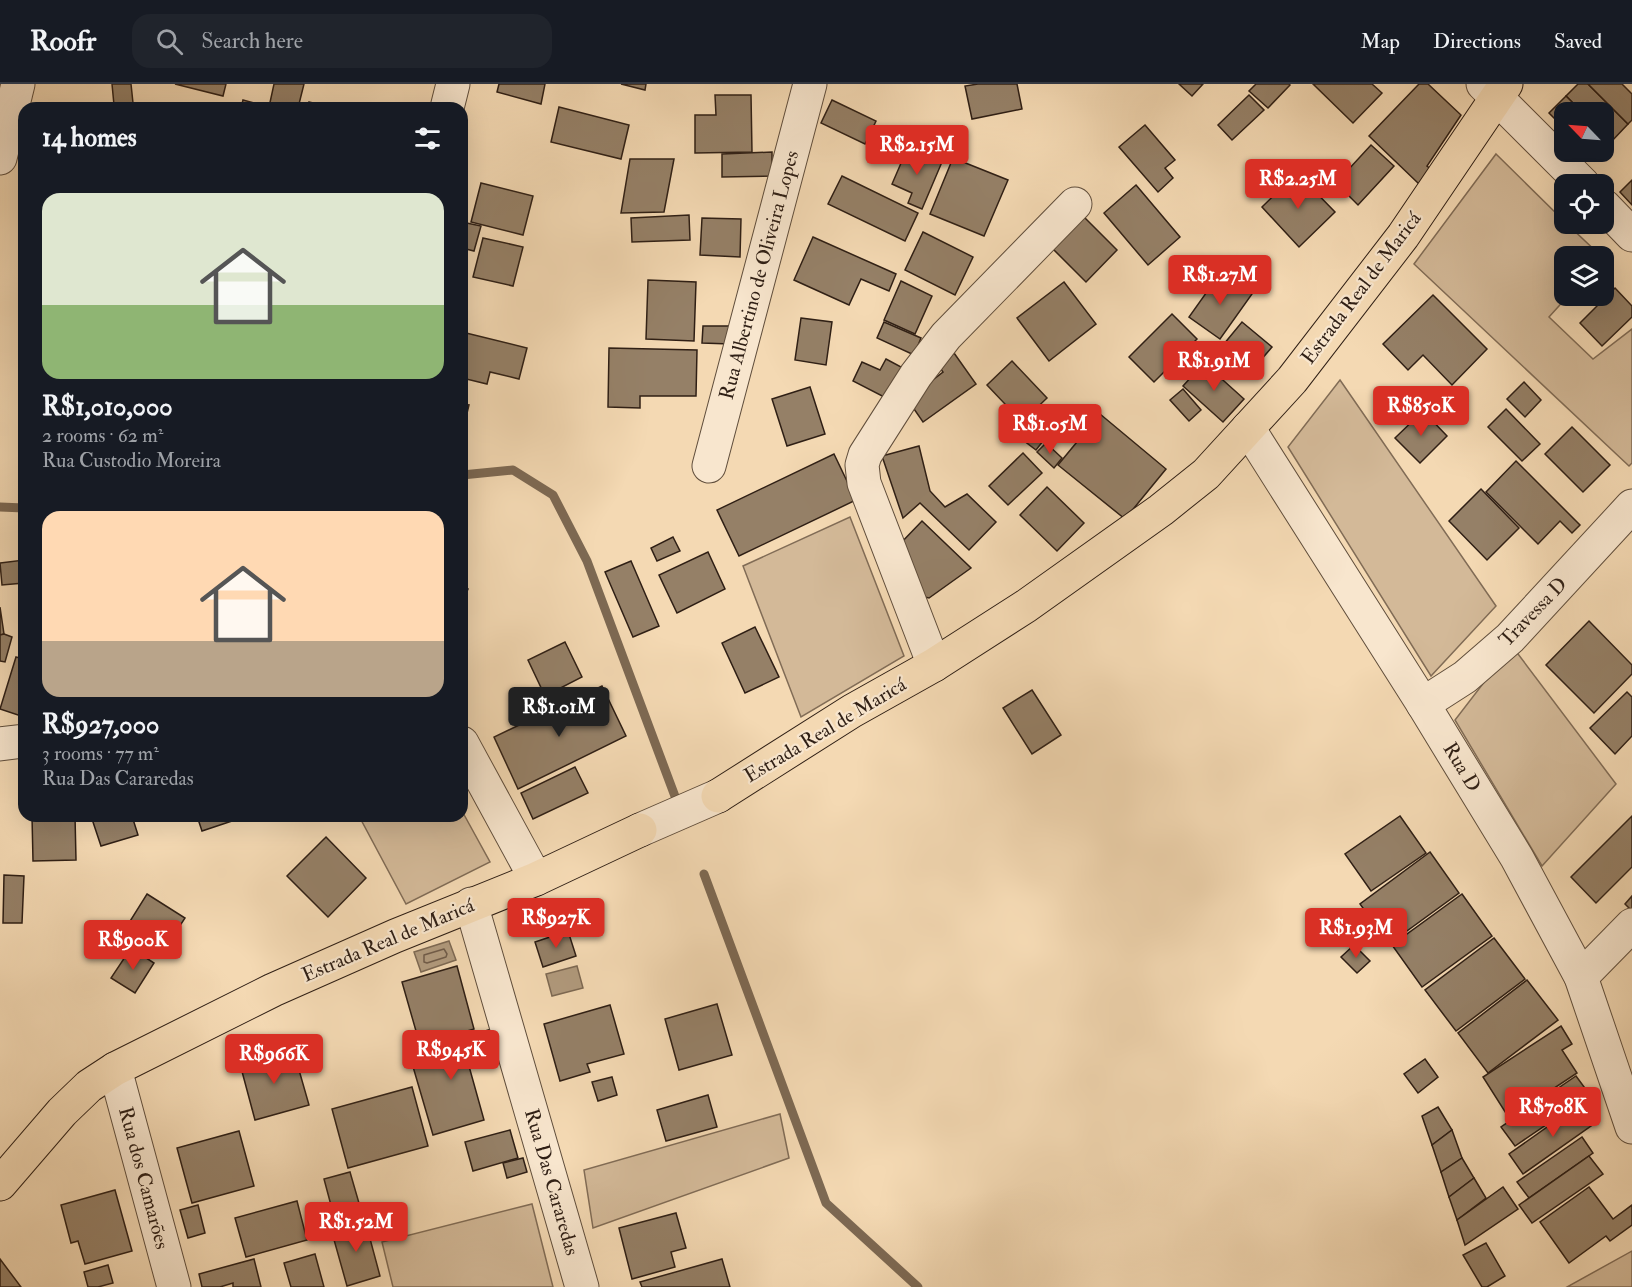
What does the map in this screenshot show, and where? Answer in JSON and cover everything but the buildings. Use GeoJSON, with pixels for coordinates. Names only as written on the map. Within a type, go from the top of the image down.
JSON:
{"type":"FeatureCollection","features":[{"type":"Feature","properties":{"kind":"main road","name":"Estrada Real de Maricá"},"geometry":{"type":"LineString","coordinates":[[718,796],[852,711],[934,665],[1026,606],[1161,510],[1206,474],[1292,380],[1403,236],[1495,88]]}},
{"type":"Feature","properties":{"kind":"main road","name":"Estrada Real de Maricá"},"geometry":{"type":"LineString","coordinates":[[0,1184],[62,1112],[89,1086],[115,1069],[273,990],[471,904],[536,879],[640,830]]}},
{"type":"Feature","properties":{"kind":"street"},"geometry":{"type":"LineString","coordinates":[[0,158],[18,84]]}},
{"type":"Feature","properties":{"kind":"street"},"geometry":{"type":"LineString","coordinates":[[448,102],[453,84]]}},
{"type":"Feature","properties":{"kind":"street","name":"Rua Albertino de Oliveira Lopes"},"geometry":{"type":"LineString","coordinates":[[709,466],[810,84]]}},
{"type":"Feature","properties":{"kind":"street"},"geometry":{"type":"LineString","coordinates":[[1495,88],[1574,174]]}},
{"type":"Feature","properties":{"kind":"street"},"geometry":{"type":"LineString","coordinates":[[934,665],[864,483],[862,465],[865,455],[916,375],[946,336],[1075,204]]}},
{"type":"Feature","properties":{"kind":"street"},"geometry":{"type":"LineString","coordinates":[[1614,216],[1632,235]]}},
{"type":"Feature","properties":{"kind":"street","name":"Rua D"},"geometry":{"type":"LineString","coordinates":[[1248,428],[1423,704],[1517,858],[1581,978],[1632,1127]]}},
{"type":"Feature","properties":{"kind":"street","name":"Travessa D"},"geometry":{"type":"LineString","coordinates":[[1423,704],[1465,677],[1510,638],[1632,506]]}},
{"type":"Feature","properties":{"kind":"street"},"geometry":{"type":"LineString","coordinates":[[0,744],[18,742]]}},
{"type":"Feature","properties":{"kind":"street"},"geometry":{"type":"LineString","coordinates":[[468,754],[536,879]]}},
{"type":"Feature","properties":{"kind":"street","name":"Estrada Real de Maricá"},"geometry":{"type":"LineString","coordinates":[[640,830],[718,796]]}},
{"type":"Feature","properties":{"kind":"street","name":"Rua Das Cararedas"},"geometry":{"type":"LineString","coordinates":[[471,904],[582,1287]]}},
{"type":"Feature","properties":{"kind":"street"},"geometry":{"type":"LineString","coordinates":[[1581,978],[1632,925]]}},
{"type":"Feature","properties":{"kind":"street","name":"Rua dos Camarões"},"geometry":{"type":"LineString","coordinates":[[115,1069],[174,1287]]}},
{"type":"Feature","properties":{"kind":"shaded area"},"geometry":{"type":"Polygon","coordinates":[[[1496,154],[1554,211],[1554,234],[1578,234],[1590,246],[1554,246],[1554,306],[1559,306],[1549,317],[1593,359],[1632,329],[1632,463],[1629,466],[1414,264],[1496,154]]]}},
{"type":"Feature","properties":{"kind":"shaded area"},"geometry":{"type":"Polygon","coordinates":[[[1340,380],[1496,606],[1431,676],[1288,447],[1340,380]]]}},
{"type":"Feature","properties":{"kind":"shaded area"},"geometry":{"type":"Polygon","coordinates":[[[850,517],[904,656],[801,717],[743,566],[850,517]]]}},
{"type":"Feature","properties":{"kind":"shaded area"},"geometry":{"type":"Polygon","coordinates":[[[1512,646],[1616,784],[1542,866],[1455,720],[1512,646]]]}},
{"type":"Feature","properties":{"kind":"shaded area"},"geometry":{"type":"Polygon","coordinates":[[[362,822],[468,822],[490,862],[406,904],[362,822]]]}},
{"type":"Feature","properties":{"kind":"shaded area"},"geometry":{"type":"Polygon","coordinates":[[[780,1114],[789,1158],[593,1228],[584,1170],[780,1114]]]}},
{"type":"Feature","properties":{"kind":"shaded area"},"geometry":{"type":"Polygon","coordinates":[[[532,1204],[553,1287],[393,1287],[382,1242],[532,1204]]]}},
{"type":"Feature","properties":{"kind":"shaded area"},"geometry":{"type":"Polygon","coordinates":[[[1632,1251],[1632,1287],[1567,1287],[1632,1251]]]}},
{"type":"Feature","properties":{"kind":"water"},"geometry":{"type":"Polygon","coordinates":[[[449,941],[456,960],[421,972],[414,952],[449,941]]]}},
{"type":"Feature","properties":{"kind":"water"},"geometry":{"type":"Polygon","coordinates":[[[577,966],[583,988],[552,996],[546,974],[577,966]]]}},
{"type":"Feature","properties":{"kind":"waterway"},"geometry":{"type":"LineString","coordinates":[[468,474],[513,470],[553,495],[587,561],[676,799]]}},
{"type":"Feature","properties":{"kind":"waterway"},"geometry":{"type":"LineString","coordinates":[[0,507],[18,508]]}},
{"type":"Feature","properties":{"kind":"waterway"},"geometry":{"type":"LineString","coordinates":[[704,874],[826,1203],[918,1287]]}}]}
